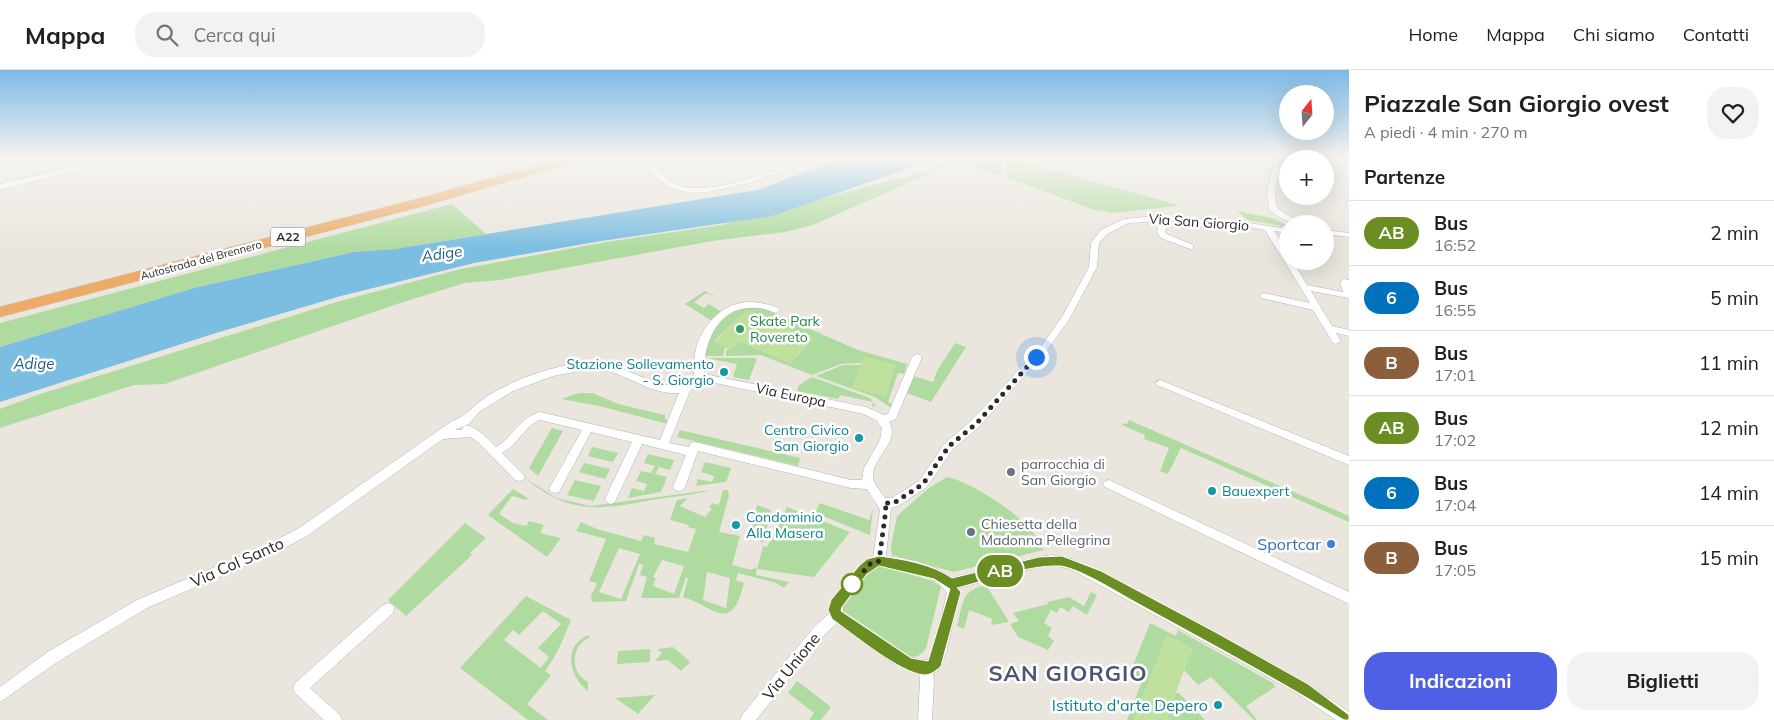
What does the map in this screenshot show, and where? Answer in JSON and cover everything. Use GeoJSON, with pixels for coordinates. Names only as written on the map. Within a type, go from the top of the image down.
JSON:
{"type":"FeatureCollection","features":[{"type":"Feature","properties":{"kind":"highway","name":"Autostrada del Brennero"},"geometry":{"type":"LineString","coordinates":[[0,306],[454,188]]}},
{"type":"Feature","properties":{"kind":"highway","name":"Autostrada del Brennero"},"geometry":{"type":"LineString","coordinates":[[0,312],[469,188]]}},
{"type":"Feature","properties":{"kind":"street"},"geometry":{"type":"LineString","coordinates":[[680,188],[696,191],[714,188]]}},
{"type":"Feature","properties":{"kind":"street"},"geometry":{"type":"LineString","coordinates":[[1273,188],[1273,209],[1282,215]]}},
{"type":"Feature","properties":{"kind":"street"},"geometry":{"type":"LineString","coordinates":[[1165,218],[1161,232],[1164,236],[1190,247]]}},
{"type":"Feature","properties":{"kind":"street","name":"Via San Giorgio"},"geometry":{"type":"LineString","coordinates":[[884,503],[894,503],[923,484],[949,446],[976,424],[1045,347],[1066,318],[1093,267],[1095,243],[1098,237],[1127,221],[1165,218],[1279,230]]}},
{"type":"Feature","properties":{"kind":"street","name":"Via San Giorgio"},"geometry":{"type":"LineString","coordinates":[[1268,228],[1279,246]]}},
{"type":"Feature","properties":{"kind":"street"},"geometry":{"type":"LineString","coordinates":[[1334,233],[1349,235]]}},
{"type":"Feature","properties":{"kind":"street","name":"Via San Giorgio"},"geometry":{"type":"LineString","coordinates":[[1294,270],[1336,341]]}},
{"type":"Feature","properties":{"kind":"street"},"geometry":{"type":"LineString","coordinates":[[1305,287],[1348,296],[1344,282],[1349,283]]}},
{"type":"Feature","properties":{"kind":"street"},"geometry":{"type":"LineString","coordinates":[[1264,296],[1318,308]]}},
{"type":"Feature","properties":{"kind":"street"},"geometry":{"type":"LineString","coordinates":[[664,442],[686,389],[699,377],[698,365],[705,332],[717,320],[740,304],[760,305],[776,310]]}},
{"type":"Feature","properties":{"kind":"street"},"geometry":{"type":"LineString","coordinates":[[1330,329],[1349,333]]}},
{"type":"Feature","properties":{"kind":"street"},"geometry":{"type":"LineString","coordinates":[[879,561],[886,509],[884,503],[870,485],[869,468],[887,434],[882,419],[892,416],[917,357]]}},
{"type":"Feature","properties":{"kind":"street"},"geometry":{"type":"LineString","coordinates":[[441,436],[456,424],[465,421],[493,399],[520,384],[578,367],[608,368],[666,390],[686,389]]}},
{"type":"Feature","properties":{"kind":"street","name":"Via Europa"},"geometry":{"type":"LineString","coordinates":[[699,377],[866,411],[882,419]]}},
{"type":"Feature","properties":{"kind":"street"},"geometry":{"type":"LineString","coordinates":[[1160,383],[1349,462]]}},
{"type":"Feature","properties":{"kind":"street"},"geometry":{"type":"LineString","coordinates":[[495,452],[506,448],[514,441],[523,426],[536,416],[862,486],[870,485]]}},
{"type":"Feature","properties":{"kind":"street"},"geometry":{"type":"LineString","coordinates":[[465,421],[467,428],[495,452],[519,477]]}},
{"type":"Feature","properties":{"kind":"street"},"geometry":{"type":"LineString","coordinates":[[555,489],[589,427]]}},
{"type":"Feature","properties":{"kind":"street","name":"Via Col Santo"},"geometry":{"type":"LineString","coordinates":[[0,695],[54,656],[144,603],[271,549],[303,532],[441,436],[472,433]]}},
{"type":"Feature","properties":{"kind":"street"},"geometry":{"type":"LineString","coordinates":[[611,499],[639,439]]}},
{"type":"Feature","properties":{"kind":"street"},"geometry":{"type":"LineString","coordinates":[[678,487],[696,449]]}},
{"type":"Feature","properties":{"kind":"street"},"geometry":{"type":"LineString","coordinates":[[1109,484],[1349,598]]}},
{"type":"Feature","properties":{"kind":"street"},"geometry":{"type":"LineString","coordinates":[[950,584],[1039,562],[1052,560],[1072,564],[1248,658],[1303,689],[1348,718]]}},
{"type":"Feature","properties":{"kind":"street"},"geometry":{"type":"LineString","coordinates":[[879,561],[896,563],[938,575],[950,584],[954,592],[939,653],[935,663],[925,668],[908,664],[836,615],[836,604],[863,570],[871,563],[879,561]]}},
{"type":"Feature","properties":{"kind":"street"},"geometry":{"type":"LineString","coordinates":[[335,720],[300,688],[388,609]]}},
{"type":"Feature","properties":{"kind":"street","name":"Via Unione"},"geometry":{"type":"LineString","coordinates":[[747,720],[820,630],[836,615]]}},
{"type":"Feature","properties":{"kind":"street"},"geometry":{"type":"LineString","coordinates":[[925,668],[927,681],[925,720]]}},
{"type":"Feature","properties":{"kind":"green space"},"geometry":{"type":"Polygon","coordinates":[[[860,188],[896,188],[813,225],[785,232],[712,241],[500,280],[465,283],[397,304],[165,384],[134,385],[0,428],[0,409],[40,394],[340,301],[461,269],[606,242],[721,225],[860,188]]]}},
{"type":"Feature","properties":{"kind":"green space"},"geometry":{"type":"Polygon","coordinates":[[[1036,188],[1118,188],[1178,206],[1110,213],[1102,210],[1097,211],[1036,188]]]}},
{"type":"Feature","properties":{"kind":"green space"},"geometry":{"type":"Polygon","coordinates":[[[452,204],[486,234],[395,249],[354,252],[194,288],[0,347],[0,323],[452,204]]]}},
{"type":"Feature","properties":{"kind":"green space"},"geometry":{"type":"Polygon","coordinates":[[[1237,211],[1271,218],[1279,222],[1279,226],[1248,220],[1237,211]]]}},
{"type":"Feature","properties":{"kind":"green space"},"geometry":{"type":"Polygon","coordinates":[[[705,291],[718,298],[706,293],[694,302],[704,308],[709,304],[723,313],[712,321],[685,304],[705,291]]]}},
{"type":"Feature","properties":{"kind":"green space"},"geometry":{"type":"Polygon","coordinates":[[[760,307],[858,350],[907,364],[904,374],[898,373],[888,402],[893,404],[891,408],[875,397],[816,376],[843,365],[861,365],[864,356],[861,363],[841,364],[812,375],[761,355],[726,356],[726,351],[740,341],[790,363],[812,339],[747,311],[714,341],[725,347],[723,356],[705,356],[704,342],[720,320],[739,308],[760,307]]]}},
{"type":"Feature","properties":{"kind":"green space"},"geometry":{"type":"Polygon","coordinates":[[[747,311],[812,338],[790,363],[740,341],[730,350],[714,342],[747,311]]]}},
{"type":"Feature","properties":{"kind":"green space"},"geometry":{"type":"Polygon","coordinates":[[[955,343],[966,347],[931,402],[907,393],[913,376],[933,382],[937,371],[955,343]]]}},
{"type":"Feature","properties":{"kind":"green space"},"geometry":{"type":"Polygon","coordinates":[[[864,356],[896,365],[886,397],[852,388],[864,356]]]}},
{"type":"Feature","properties":{"kind":"green space"},"geometry":{"type":"Polygon","coordinates":[[[707,358],[757,359],[749,380],[733,377],[737,364],[707,358]]]}},
{"type":"Feature","properties":{"kind":"green space"},"geometry":{"type":"Polygon","coordinates":[[[812,377],[870,398],[873,402],[840,395],[838,399],[797,391],[799,385],[812,377]]]}},
{"type":"Feature","properties":{"kind":"green space"},"geometry":{"type":"Polygon","coordinates":[[[579,393],[593,393],[618,404],[665,415],[665,419],[669,421],[668,424],[599,406],[561,399],[579,393]]]}},
{"type":"Feature","properties":{"kind":"green space"},"geometry":{"type":"Polygon","coordinates":[[[1129,420],[1349,516],[1349,522],[1181,448],[1168,474],[1160,471],[1169,448],[1144,439],[1145,435],[1122,425],[1123,423],[1127,424],[1129,420]]]}},
{"type":"Feature","properties":{"kind":"green space"},"geometry":{"type":"Polygon","coordinates":[[[552,428],[563,431],[538,476],[529,468],[552,428]]]}},
{"type":"Feature","properties":{"kind":"green space"},"geometry":{"type":"Polygon","coordinates":[[[680,430],[800,458],[798,466],[677,437],[680,430]]]}},
{"type":"Feature","properties":{"kind":"green space"},"geometry":{"type":"Polygon","coordinates":[[[592,447],[618,453],[613,462],[588,456],[592,447]]]}},
{"type":"Feature","properties":{"kind":"green space"},"geometry":{"type":"Polygon","coordinates":[[[648,454],[674,460],[670,470],[659,467],[655,474],[667,477],[661,492],[628,498],[632,488],[644,491],[647,484],[636,481],[641,471],[651,473],[655,466],[644,463],[648,454]]]}},
{"type":"Feature","properties":{"kind":"green space"},"geometry":{"type":"Polygon","coordinates":[[[705,462],[731,468],[726,482],[696,486],[698,479],[712,482],[714,476],[701,472],[705,462]]]}},
{"type":"Feature","properties":{"kind":"green space"},"geometry":{"type":"Polygon","coordinates":[[[584,463],[610,469],[605,479],[579,472],[584,463]]]}},
{"type":"Feature","properties":{"kind":"green space"},"geometry":{"type":"Polygon","coordinates":[[[947,477],[958,480],[984,493],[1010,511],[1031,531],[1044,550],[954,572],[892,555],[891,546],[897,516],[929,488],[947,477]]]}},
{"type":"Feature","properties":{"kind":"green space"},"geometry":{"type":"Polygon","coordinates":[[[525,478],[556,498],[542,491],[525,478]]]}},
{"type":"Feature","properties":{"kind":"green space"},"geometry":{"type":"Polygon","coordinates":[[[575,480],[601,486],[594,501],[567,495],[575,480]]]}},
{"type":"Feature","properties":{"kind":"green space"},"geometry":{"type":"Polygon","coordinates":[[[513,489],[528,498],[526,500],[512,496],[499,514],[513,523],[526,526],[529,521],[544,525],[540,533],[561,538],[547,557],[488,515],[513,489]]]}},
{"type":"Feature","properties":{"kind":"green space"},"geometry":{"type":"Polygon","coordinates":[[[711,490],[604,507],[588,507],[556,498],[590,506],[711,490]]]}},
{"type":"Feature","properties":{"kind":"green space"},"geometry":{"type":"Polygon","coordinates":[[[723,490],[728,490],[729,496],[719,532],[740,536],[732,565],[752,570],[753,568],[757,569],[756,575],[789,582],[784,588],[776,583],[738,573],[736,580],[744,583],[739,599],[733,609],[727,613],[720,613],[683,597],[688,578],[686,577],[679,598],[641,598],[647,577],[640,575],[643,565],[639,564],[626,601],[592,602],[591,596],[597,583],[589,581],[606,539],[576,531],[581,522],[597,529],[641,541],[644,535],[655,538],[654,544],[688,552],[696,529],[670,520],[677,500],[688,498],[680,506],[705,517],[712,509],[709,507],[712,503],[719,505],[723,490]],[[619,548],[599,592],[621,599],[640,554],[619,548]],[[662,560],[653,577],[656,578],[653,586],[674,594],[684,566],[662,560]],[[707,572],[703,600],[726,608],[730,578],[707,572]]]}},
{"type":"Feature","properties":{"kind":"green space"},"geometry":{"type":"Polygon","coordinates":[[[820,503],[869,520],[873,509],[870,535],[815,513],[820,503]]]}},
{"type":"Feature","properties":{"kind":"green space"},"geometry":{"type":"Polygon","coordinates":[[[757,505],[771,510],[763,543],[750,535],[757,505]]]}},
{"type":"Feature","properties":{"kind":"green space"},"geometry":{"type":"Polygon","coordinates":[[[787,507],[850,532],[814,577],[757,569],[763,546],[767,547],[787,507]]]}},
{"type":"Feature","properties":{"kind":"green space"},"geometry":{"type":"Polygon","coordinates":[[[465,523],[486,538],[470,553],[472,555],[406,616],[388,600],[465,523]]]}},
{"type":"Feature","properties":{"kind":"green space"},"geometry":{"type":"Polygon","coordinates":[[[881,566],[933,581],[941,587],[926,648],[918,656],[908,655],[842,610],[871,570],[881,566]]]}},
{"type":"Feature","properties":{"kind":"green space"},"geometry":{"type":"Polygon","coordinates":[[[986,585],[1009,622],[991,625],[992,619],[969,610],[964,629],[957,626],[967,594],[978,587],[986,585]]]}},
{"type":"Feature","properties":{"kind":"green space"},"geometry":{"type":"Polygon","coordinates":[[[1091,592],[1097,595],[1087,615],[1073,606],[1069,612],[1060,607],[1057,613],[1051,610],[1044,623],[1052,628],[1048,636],[1054,641],[1048,650],[1018,637],[1010,624],[1019,621],[1013,613],[1048,604],[1047,602],[1069,597],[1084,606],[1091,592]]]}},
{"type":"Feature","properties":{"kind":"green space"},"geometry":{"type":"Polygon","coordinates":[[[526,596],[571,620],[557,653],[545,671],[551,675],[527,704],[548,720],[528,720],[460,668],[526,596]],[[543,611],[519,635],[513,630],[504,640],[541,668],[549,657],[538,648],[561,624],[543,611]]]}},
{"type":"Feature","properties":{"kind":"green space"},"geometry":{"type":"Polygon","coordinates":[[[1150,623],[1176,636],[1178,630],[1273,683],[1275,687],[1246,706],[1257,720],[1254,720],[1211,677],[1198,685],[1184,670],[1192,649],[1167,635],[1134,720],[1127,720],[1142,681],[1130,673],[1150,623]]]}},
{"type":"Feature","properties":{"kind":"green space"},"geometry":{"type":"Polygon","coordinates":[[[589,635],[589,638],[578,647],[575,660],[578,672],[588,682],[588,691],[576,678],[571,662],[575,646],[580,640],[589,635]]]}},
{"type":"Feature","properties":{"kind":"green space"},"geometry":{"type":"Polygon","coordinates":[[[1167,635],[1192,649],[1167,717],[1172,720],[1134,720],[1167,635]]]}},
{"type":"Feature","properties":{"kind":"green space"},"geometry":{"type":"Polygon","coordinates":[[[673,647],[690,662],[681,671],[668,660],[655,661],[662,653],[657,649],[673,647]]]}},
{"type":"Feature","properties":{"kind":"green space"},"geometry":{"type":"Polygon","coordinates":[[[650,649],[650,662],[617,664],[618,651],[650,649]]]}},
{"type":"Feature","properties":{"kind":"green space"},"geometry":{"type":"Polygon","coordinates":[[[797,681],[831,707],[821,720],[809,720],[814,713],[788,693],[797,681]]]}},
{"type":"Feature","properties":{"kind":"green space"},"geometry":{"type":"Polygon","coordinates":[[[1176,693],[1179,693],[1205,720],[1172,720],[1167,717],[1176,693]]]}},
{"type":"Feature","properties":{"kind":"green space"},"geometry":{"type":"Polygon","coordinates":[[[655,695],[638,714],[615,698],[655,695]]]}},
{"type":"Feature","properties":{"kind":"water","name":"Adige"},"geometry":{"type":"Polygon","coordinates":[[[761,188],[851,188],[772,216],[601,241],[474,263],[341,296],[216,333],[0,402],[0,347],[194,288],[354,252],[395,249],[761,188]]]}},
{"type":"Feature","properties":{"kind":"bus line","name":"AB"},"geometry":{"type":"LineString","coordinates":[[954,592],[939,653],[932,667],[925,668],[908,664],[836,615],[835,610],[836,604],[863,570],[871,563],[879,561],[896,563],[938,575],[950,584],[976,576],[1039,562],[1062,561],[1081,567],[1212,638],[1303,689],[1349,720]]}},
{"type":"Feature","properties":{"kind":"place","name":"Skate Park Rovereto"},"geometry":{"type":"Point","coordinates":[740,329]}},
{"type":"Feature","properties":{"kind":"place","name":"Stazione Sollevamento - S. Giorgio"},"geometry":{"type":"Point","coordinates":[724,372]}},
{"type":"Feature","properties":{"kind":"place","name":"Centro Civico San Giorgio"},"geometry":{"type":"Point","coordinates":[859,438]}},
{"type":"Feature","properties":{"kind":"place","name":"parrocchia di San Giorgio"},"geometry":{"type":"Point","coordinates":[1011,472]}},
{"type":"Feature","properties":{"kind":"place","name":"Bauexpert"},"geometry":{"type":"Point","coordinates":[1212,491]}},
{"type":"Feature","properties":{"kind":"place","name":"Condominio Alla Masera"},"geometry":{"type":"Point","coordinates":[736,525]}},
{"type":"Feature","properties":{"kind":"place","name":"Chiesetta della Madonna Pellegrina"},"geometry":{"type":"Point","coordinates":[971,532]}},
{"type":"Feature","properties":{"kind":"place","name":"Sportcar"},"geometry":{"type":"Point","coordinates":[1331,544]}},
{"type":"Feature","properties":{"kind":"place","name":"Istituto d'arte Depero"},"geometry":{"type":"Point","coordinates":[1218,705]}},
{"type":"Feature","properties":{"kind":"district","name":"SAN GIORGIO"},"geometry":{"type":"Point","coordinates":[1068,673]}},
{"type":"Feature","properties":{"kind":"route"},"geometry":{"type":"LineString","coordinates":[[852,584],[871,563],[879,561],[879,549],[886,509],[884,503],[894,503],[908,496],[923,484],[949,446],[976,424],[1036,357]]}}]}
